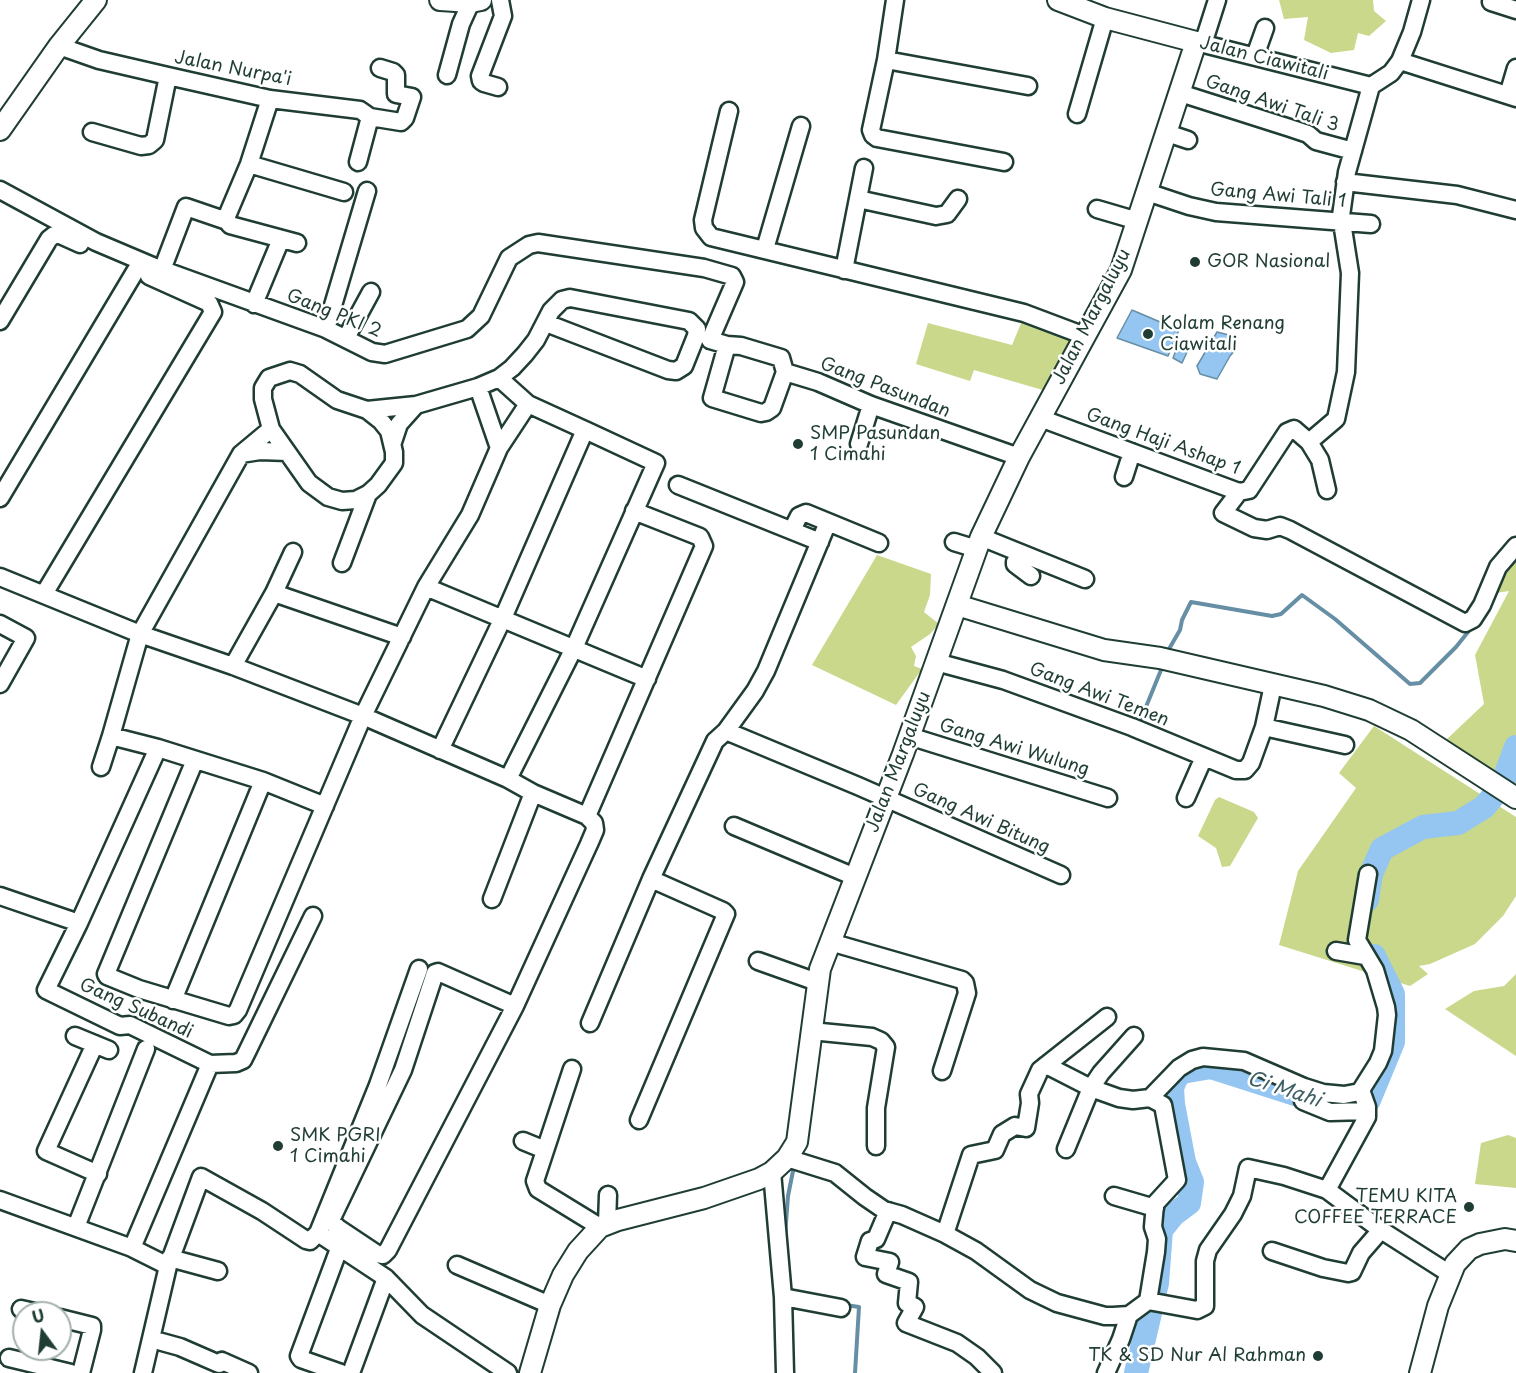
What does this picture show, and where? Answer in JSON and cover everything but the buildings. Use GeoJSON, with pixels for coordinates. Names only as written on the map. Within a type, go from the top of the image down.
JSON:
{"type":"FeatureCollection","features":[{"type":"Feature","properties":{"kind":"main road"},"geometry":{"type":"LineString","coordinates":[[0,130],[58,46],[96,0]]}},
{"type":"Feature","properties":{"kind":"main road"},"geometry":{"type":"LineString","coordinates":[[440,0],[476,1]]}},
{"type":"Feature","properties":{"kind":"main road","name":"Jalan Ciawitali"},"geometry":{"type":"LineString","coordinates":[[1058,0],[1105,18],[1200,43]]}},
{"type":"Feature","properties":{"kind":"main road","name":"Jalan Margaluyu"},"geometry":{"type":"LineString","coordinates":[[603,1226],[704,1198],[772,1173],[787,1158],[797,1142],[817,982],[831,942],[979,543],[1019,457],[1121,270],[1180,93],[1200,43]]}},
{"type":"Feature","properties":{"kind":"main road"},"geometry":{"type":"LineString","coordinates":[[959,600],[1108,639],[1160,658],[1324,696],[1369,710],[1411,730],[1516,798]]}},
{"type":"Feature","properties":{"kind":"main road"},"geometry":{"type":"LineString","coordinates":[[530,1373],[550,1305],[563,1275],[578,1251],[603,1226]]}},
{"type":"Feature","properties":{"kind":"main road"},"geometry":{"type":"LineString","coordinates":[[1420,1373],[1438,1306],[1450,1274],[1460,1256],[1480,1244],[1505,1239],[1516,1241]]}},
{"type":"Feature","properties":{"kind":"street"},"geometry":{"type":"LineString","coordinates":[[498,87],[484,83],[480,76],[503,16],[500,0]]}},
{"type":"Feature","properties":{"kind":"street"},"geometry":{"type":"LineString","coordinates":[[895,0],[886,60],[871,130],[873,135],[877,138],[1004,162]]}},
{"type":"Feature","properties":{"kind":"street"},"geometry":{"type":"LineString","coordinates":[[1200,43],[1216,0]]}},
{"type":"Feature","properties":{"kind":"street"},"geometry":{"type":"LineString","coordinates":[[1327,490],[1320,460],[1309,442],[1336,419],[1346,372],[1350,273],[1341,221],[1346,182],[1371,86],[1391,73],[1400,61],[1412,32],[1421,0]]}},
{"type":"Feature","properties":{"kind":"street"},"geometry":{"type":"LineString","coordinates":[[447,75],[461,24],[476,1]]}},
{"type":"Feature","properties":{"kind":"street"},"geometry":{"type":"LineString","coordinates":[[1491,2],[1516,10]]}},
{"type":"Feature","properties":{"kind":"street"},"geometry":{"type":"LineString","coordinates":[[1077,114],[1105,18]]}},
{"type":"Feature","properties":{"kind":"street"},"geometry":{"type":"LineString","coordinates":[[1255,56],[1265,28]]}},
{"type":"Feature","properties":{"kind":"street","name":"Jalan Ciawitali"},"geometry":{"type":"LineString","coordinates":[[1200,43],[1371,86]]}},
{"type":"Feature","properties":{"kind":"street","name":"Jalan Nurpa'i"},"geometry":{"type":"LineString","coordinates":[[58,46],[99,60],[270,99],[360,110],[370,117],[401,122],[405,118],[412,97],[396,94],[396,75],[380,68]]}},
{"type":"Feature","properties":{"kind":"street"},"geometry":{"type":"LineString","coordinates":[[886,60],[1028,86]]}},
{"type":"Feature","properties":{"kind":"street"},"geometry":{"type":"LineString","coordinates":[[1400,61],[1512,96],[1516,68]]}},
{"type":"Feature","properties":{"kind":"street"},"geometry":{"type":"LineString","coordinates":[[92,132],[141,146],[149,145],[155,140],[168,76]]}},
{"type":"Feature","properties":{"kind":"street","name":"Gang Awi Tali 3"},"geometry":{"type":"LineString","coordinates":[[1180,93],[1308,134],[1316,141],[1353,151]]}},
{"type":"Feature","properties":{"kind":"street"},"geometry":{"type":"LineString","coordinates":[[227,221],[227,216],[249,164],[270,99]]}},
{"type":"Feature","properties":{"kind":"street"},"geometry":{"type":"LineString","coordinates":[[729,111],[703,220],[704,228],[711,237],[1024,313],[1085,336]]}},
{"type":"Feature","properties":{"kind":"street"},"geometry":{"type":"LineString","coordinates":[[358,162],[370,117]]}},
{"type":"Feature","properties":{"kind":"street"},"geometry":{"type":"LineString","coordinates":[[765,249],[801,126]]}},
{"type":"Feature","properties":{"kind":"street"},"geometry":{"type":"LineString","coordinates":[[1167,133],[1188,140]]}},
{"type":"Feature","properties":{"kind":"street"},"geometry":{"type":"LineString","coordinates":[[249,164],[344,192]]}},
{"type":"Feature","properties":{"kind":"street"},"geometry":{"type":"LineString","coordinates":[[844,270],[864,168]]}},
{"type":"Feature","properties":{"kind":"street"},"geometry":{"type":"LineString","coordinates":[[1346,182],[1457,195],[1516,210]]}},
{"type":"Feature","properties":{"kind":"street","name":"Gang PKI 2"},"geometry":{"type":"LineString","coordinates":[[0,190],[96,242],[162,270],[326,329],[372,352],[385,354],[467,329],[481,316],[508,258],[519,250],[538,243],[704,268],[732,276],[735,282],[718,343]]}},
{"type":"Feature","properties":{"kind":"street"},"geometry":{"type":"LineString","coordinates":[[326,329],[367,191]]}},
{"type":"Feature","properties":{"kind":"street","name":"Gang Awi Tali 1"},"geometry":{"type":"LineString","coordinates":[[1147,192],[1216,212],[1371,224]]}},
{"type":"Feature","properties":{"kind":"street"},"geometry":{"type":"LineString","coordinates":[[858,199],[936,216],[947,214],[958,199]]}},
{"type":"Feature","properties":{"kind":"street"},"geometry":{"type":"LineString","coordinates":[[162,270],[186,207],[227,221],[230,225],[289,241],[254,304]]}},
{"type":"Feature","properties":{"kind":"street"},"geometry":{"type":"LineString","coordinates":[[1097,209],[1138,221]]}},
{"type":"Feature","properties":{"kind":"street"},"geometry":{"type":"LineString","coordinates":[[0,321],[49,239],[54,235],[60,235],[209,303],[213,312],[44,594]]}},
{"type":"Feature","properties":{"kind":"street"},"geometry":{"type":"LineString","coordinates":[[0,498],[135,270]]}},
{"type":"Feature","properties":{"kind":"street"},"geometry":{"type":"LineString","coordinates":[[346,338],[371,292]]}},
{"type":"Feature","properties":{"kind":"street"},"geometry":{"type":"LineString","coordinates":[[367,410],[416,405],[478,387],[499,378],[525,354],[546,323],[551,311],[561,300],[570,298],[689,321],[696,329],[696,336],[684,366],[676,371],[668,370],[546,323]]}},
{"type":"Feature","properties":{"kind":"street"},"geometry":{"type":"LineString","coordinates":[[718,343],[741,346],[781,358],[785,372],[772,408],[766,412],[761,413],[712,398],[718,343]]}},
{"type":"Feature","properties":{"kind":"street"},"geometry":{"type":"LineString","coordinates":[[290,371],[300,374],[337,400],[367,410],[381,421],[389,431],[393,442],[394,463],[378,485],[368,494],[356,500],[342,501],[328,497],[309,483],[271,429],[263,399],[263,388],[269,378],[290,371]]}},
{"type":"Feature","properties":{"kind":"street","name":"Gang Pasundan"},"geometry":{"type":"LineString","coordinates":[[785,372],[818,382],[871,405],[1019,457]]}},
{"type":"Feature","properties":{"kind":"street"},"geometry":{"type":"LineString","coordinates":[[499,378],[528,404],[656,463],[574,648],[508,779]]}},
{"type":"Feature","properties":{"kind":"street"},"geometry":{"type":"LineString","coordinates":[[478,387],[499,448]]}},
{"type":"Feature","properties":{"kind":"street"},"geometry":{"type":"LineString","coordinates":[[195,760],[106,971],[107,976],[139,989],[229,1016],[234,1015],[238,1010],[363,716],[426,587],[470,514],[499,448],[528,404]]}},
{"type":"Feature","properties":{"kind":"street"},"geometry":{"type":"LineString","coordinates":[[393,442],[399,424],[416,405]]}},
{"type":"Feature","properties":{"kind":"street"},"geometry":{"type":"LineString","coordinates":[[859,444],[871,405]]}},
{"type":"Feature","properties":{"kind":"street","name":"Gang Haji Ashap 1"},"geometry":{"type":"LineString","coordinates":[[1040,418],[1239,492],[1249,490],[1290,429],[1294,429],[1309,442]]}},
{"type":"Feature","properties":{"kind":"street"},"geometry":{"type":"LineString","coordinates":[[100,767],[140,634],[241,454],[271,429]]}},
{"type":"Feature","properties":{"kind":"street"},"geometry":{"type":"LineString","coordinates":[[440,750],[503,618],[585,430]]}},
{"type":"Feature","properties":{"kind":"street"},"geometry":{"type":"LineString","coordinates":[[241,454],[260,451],[287,452]]}},
{"type":"Feature","properties":{"kind":"street"},"geometry":{"type":"LineString","coordinates":[[1124,477],[1132,452]]}},
{"type":"Feature","properties":{"kind":"street"},"geometry":{"type":"LineString","coordinates":[[678,485],[820,542]]}},
{"type":"Feature","properties":{"kind":"street"},"geometry":{"type":"LineString","coordinates":[[1239,492],[1223,513],[1254,528],[1267,530],[1280,526],[1290,530],[1465,623],[1473,620],[1498,567],[1516,546]]}},
{"type":"Feature","properties":{"kind":"street"},"geometry":{"type":"LineString","coordinates":[[342,563],[368,494]]}},
{"type":"Feature","properties":{"kind":"street"},"geometry":{"type":"LineString","coordinates":[[587,816],[704,546],[700,537],[634,511]]}},
{"type":"Feature","properties":{"kind":"street"},"geometry":{"type":"LineString","coordinates":[[792,530],[802,514],[806,513],[879,543]]}},
{"type":"Feature","properties":{"kind":"street"},"geometry":{"type":"LineString","coordinates":[[590,1023],[651,879],[716,741],[755,691],[766,671],[828,522]]}},
{"type":"Feature","properties":{"kind":"street"},"geometry":{"type":"LineString","coordinates":[[954,542],[979,543],[1021,554],[1085,579]]}},
{"type":"Feature","properties":{"kind":"street"},"geometry":{"type":"LineString","coordinates":[[233,666],[274,593],[293,552]]}},
{"type":"Feature","properties":{"kind":"street"},"geometry":{"type":"LineString","coordinates":[[1021,554],[1015,564],[1031,576]]}},
{"type":"Feature","properties":{"kind":"street"},"geometry":{"type":"LineString","coordinates":[[0,576],[140,634],[233,666],[363,716],[508,779],[532,793],[587,816],[594,823],[595,830],[515,1006],[388,1250],[383,1255],[377,1254],[338,1228],[332,1222],[332,1218],[403,1070],[435,973],[438,972],[515,1006]]}},
{"type":"Feature","properties":{"kind":"street"},"geometry":{"type":"LineString","coordinates":[[426,587],[647,679]]}},
{"type":"Feature","properties":{"kind":"street"},"geometry":{"type":"LineString","coordinates":[[274,593],[402,637]]}},
{"type":"Feature","properties":{"kind":"street"},"geometry":{"type":"LineString","coordinates":[[0,624],[26,638],[1,682]]}},
{"type":"Feature","properties":{"kind":"street","name":"Gang Awi Temen"},"geometry":{"type":"LineString","coordinates":[[936,662],[1003,680],[1132,727],[1236,770],[1245,770],[1251,764],[1264,727]]}},
{"type":"Feature","properties":{"kind":"street"},"geometry":{"type":"LineString","coordinates":[[1274,685],[1264,727],[1345,746]]}},
{"type":"Feature","properties":{"kind":"street","name":"Gang Awi Bitung"},"geometry":{"type":"LineString","coordinates":[[726,731],[1061,875]]}},
{"type":"Feature","properties":{"kind":"street"},"geometry":{"type":"LineString","coordinates":[[111,736],[158,748],[263,781],[325,806]]}},
{"type":"Feature","properties":{"kind":"street","name":"Gang Awi Wulung"},"geometry":{"type":"LineString","coordinates":[[909,736],[1108,798]]}},
{"type":"Feature","properties":{"kind":"street"},"geometry":{"type":"LineString","coordinates":[[0,896],[79,923],[158,748]]}},
{"type":"Feature","properties":{"kind":"street"},"geometry":{"type":"LineString","coordinates":[[1186,798],[1204,757]]}},
{"type":"Feature","properties":{"kind":"street"},"geometry":{"type":"LineString","coordinates":[[173,1000],[263,781]]}},
{"type":"Feature","properties":{"kind":"street"},"geometry":{"type":"LineString","coordinates":[[492,899],[532,793]]}},
{"type":"Feature","properties":{"kind":"street"},"geometry":{"type":"LineString","coordinates":[[734,826],[855,877]]}},
{"type":"Feature","properties":{"kind":"street"},"geometry":{"type":"LineString","coordinates":[[1327,1190],[1366,1117],[1364,1102],[1383,1050],[1387,1015],[1375,970],[1357,940],[1368,874]]}},
{"type":"Feature","properties":{"kind":"street"},"geometry":{"type":"LineString","coordinates":[[639,1120],[726,914],[723,910],[651,879]]}},
{"type":"Feature","properties":{"kind":"street"},"geometry":{"type":"LineString","coordinates":[[132,1248],[210,1064],[236,1063],[243,1060],[313,916]]}},
{"type":"Feature","properties":{"kind":"street","name":"Gang Subandi"},"geometry":{"type":"LineString","coordinates":[[79,923],[46,990],[120,1026],[130,1025],[210,1064]]}},
{"type":"Feature","properties":{"kind":"street"},"geometry":{"type":"LineString","coordinates":[[831,942],[962,980],[965,983],[967,993],[942,1071]]}},
{"type":"Feature","properties":{"kind":"street"},"geometry":{"type":"LineString","coordinates":[[1336,951],[1365,956]]}},
{"type":"Feature","properties":{"kind":"street"},"geometry":{"type":"LineString","coordinates":[[758,961],[817,982]]}},
{"type":"Feature","properties":{"kind":"street"},"geometry":{"type":"LineString","coordinates":[[142,1373],[169,1262],[201,1177],[262,1211],[306,1240],[310,1241],[318,1233],[378,1084],[419,969]]}},
{"type":"Feature","properties":{"kind":"street"},"geometry":{"type":"LineString","coordinates":[[945,1234],[971,1155],[995,1150],[1002,1134],[1014,1126],[1026,1128],[1032,1084],[1040,1070],[1107,1017]]}},
{"type":"Feature","properties":{"kind":"street"},"geometry":{"type":"LineString","coordinates":[[812,1031],[872,1037],[881,1041],[886,1047],[876,1108],[876,1146]]}},
{"type":"Feature","properties":{"kind":"street"},"geometry":{"type":"LineString","coordinates":[[75,1036],[102,1047],[46,1151],[98,1174]]}},
{"type":"Feature","properties":{"kind":"street"},"geometry":{"type":"LineString","coordinates":[[1066,1149],[1091,1088],[1101,1073],[1134,1036]]}},
{"type":"Feature","properties":{"kind":"street"},"geometry":{"type":"LineString","coordinates":[[76,1227],[146,1049]]}},
{"type":"Feature","properties":{"kind":"street"},"geometry":{"type":"LineString","coordinates":[[1150,1098],[1179,1068],[1192,1060],[1203,1057],[1244,1061],[1304,1088],[1344,1095],[1364,1102]]}},
{"type":"Feature","properties":{"kind":"street"},"geometry":{"type":"LineString","coordinates":[[787,1158],[835,1173],[865,1197],[888,1211],[945,1234],[976,1251],[1030,1290],[1057,1303],[1105,1316],[1129,1315],[1148,1301],[1156,1252],[1153,1227],[1155,1208],[1160,1198],[1178,1180],[1163,1105],[1150,1098],[1133,1100],[1119,1098],[1091,1088],[1046,1065]]}},
{"type":"Feature","properties":{"kind":"street"},"geometry":{"type":"LineString","coordinates":[[572,1069],[535,1181],[538,1189],[603,1226],[608,1195]]}},
{"type":"Feature","properties":{"kind":"street"},"geometry":{"type":"LineString","coordinates":[[1303,1101],[1330,1112],[1364,1102]]}},
{"type":"Feature","properties":{"kind":"street"},"geometry":{"type":"LineString","coordinates":[[523,1141],[545,1150]]}},
{"type":"Feature","properties":{"kind":"street"},"geometry":{"type":"LineString","coordinates":[[1148,1301],[1197,1310],[1205,1305],[1205,1261],[1208,1250],[1233,1214],[1242,1196],[1248,1168],[1284,1176],[1327,1190],[1381,1230],[1450,1274]]}},
{"type":"Feature","properties":{"kind":"street"},"geometry":{"type":"LineString","coordinates":[[772,1173],[783,1297],[785,1373]]}},
{"type":"Feature","properties":{"kind":"street"},"geometry":{"type":"LineString","coordinates":[[1114,1196],[1155,1208]]}},
{"type":"Feature","properties":{"kind":"street"},"geometry":{"type":"LineString","coordinates":[[1,1204],[76,1227],[169,1262],[218,1271]]}},
{"type":"Feature","properties":{"kind":"street"},"geometry":{"type":"LineString","coordinates":[[888,1211],[876,1239],[870,1242],[865,1257],[890,1262],[886,1274],[909,1282],[907,1303],[915,1307],[906,1323],[957,1343],[977,1357],[993,1373]]}},
{"type":"Feature","properties":{"kind":"street"},"geometry":{"type":"LineString","coordinates":[[1272,1251],[1323,1268],[1348,1273],[1353,1272],[1361,1252],[1381,1230]]}},
{"type":"Feature","properties":{"kind":"street"},"geometry":{"type":"LineString","coordinates":[[318,1233],[386,1278],[422,1315],[508,1373]]}},
{"type":"Feature","properties":{"kind":"street"},"geometry":{"type":"LineString","coordinates":[[339,1373],[301,1359],[299,1356],[340,1246]]}},
{"type":"Feature","properties":{"kind":"street"},"geometry":{"type":"LineString","coordinates":[[456,1265],[480,1273],[550,1305]]}},
{"type":"Feature","properties":{"kind":"street"},"geometry":{"type":"LineString","coordinates":[[351,1373],[386,1278]]}},
{"type":"Feature","properties":{"kind":"street"},"geometry":{"type":"LineString","coordinates":[[783,1297],[841,1308]]}},
{"type":"Feature","properties":{"kind":"street"},"geometry":{"type":"LineString","coordinates":[[1106,1373],[1129,1315]]}},
{"type":"Feature","properties":{"kind":"street"},"geometry":{"type":"LineString","coordinates":[[72,1321],[92,1326],[81,1373]]}},
{"type":"Feature","properties":{"kind":"street"},"geometry":{"type":"LineString","coordinates":[[151,1339],[180,1347],[217,1368],[222,1361],[249,1373]]}},
{"type":"Feature","properties":{"kind":"street"},"geometry":{"type":"LineString","coordinates":[[9,1358],[71,1373]]}},
{"type":"Feature","properties":{"kind":"green space"},"geometry":{"type":"Polygon","coordinates":[[[1279,0],[1373,0],[1374,11],[1386,21],[1369,36],[1358,33],[1354,50],[1331,53],[1304,40],[1308,17],[1284,19],[1279,0]]]}},
{"type":"Feature","properties":{"kind":"green space"},"geometry":{"type":"Polygon","coordinates":[[[1022,321],[1072,341],[1046,391],[974,370],[970,381],[916,364],[928,323],[1012,345],[1022,321]]]}},
{"type":"Feature","properties":{"kind":"green space"},"geometry":{"type":"Polygon","coordinates":[[[877,555],[931,574],[930,595],[924,612],[939,624],[930,634],[911,647],[916,656],[914,666],[922,669],[896,705],[812,665],[877,555]]]}},
{"type":"Feature","properties":{"kind":"green space"},"geometry":{"type":"Polygon","coordinates":[[[1516,555],[1516,784],[1446,740],[1484,704],[1475,655],[1509,591],[1496,593],[1516,555]]]}},
{"type":"Feature","properties":{"kind":"green space"},"geometry":{"type":"Polygon","coordinates":[[[1374,726],[1516,817],[1516,896],[1503,916],[1475,944],[1430,964],[1419,966],[1428,974],[1410,986],[1279,945],[1298,871],[1356,788],[1339,773],[1374,726]]]}},
{"type":"Feature","properties":{"kind":"green space"},"geometry":{"type":"Polygon","coordinates":[[[1219,797],[1254,812],[1258,818],[1230,866],[1222,867],[1216,848],[1198,836],[1215,800],[1219,797]]]}},
{"type":"Feature","properties":{"kind":"green space"},"geometry":{"type":"Polygon","coordinates":[[[1516,974],[1516,1056],[1445,1009],[1474,991],[1504,986],[1516,974]]]}},
{"type":"Feature","properties":{"kind":"green space"},"geometry":{"type":"Polygon","coordinates":[[[1508,1135],[1516,1138],[1516,1188],[1475,1184],[1481,1143],[1508,1135]]]}},
{"type":"Feature","properties":{"kind":"water","name":"Kolam Renang Ciawitali"},"geometry":{"type":"Polygon","coordinates":[[[1132,310],[1179,330],[1168,356],[1117,338],[1132,310]]]}},
{"type":"Feature","properties":{"kind":"water"},"geometry":{"type":"Polygon","coordinates":[[[1217,332],[1237,337],[1236,349],[1217,379],[1200,374],[1197,366],[1217,332]]]}},
{"type":"Feature","properties":{"kind":"water"},"geometry":{"type":"Polygon","coordinates":[[[1179,342],[1186,343],[1188,350],[1182,363],[1173,358],[1179,342]]]}},
{"type":"Feature","properties":{"kind":"waterway"},"geometry":{"type":"LineString","coordinates":[[1169,649],[1180,630],[1191,602],[1272,616],[1281,614],[1302,595],[1335,619],[1410,684],[1420,683],[1456,647],[1472,627]]}},
{"type":"Feature","properties":{"kind":"waterway"},"geometry":{"type":"LineString","coordinates":[[1139,724],[1161,670]]}},
{"type":"Feature","properties":{"kind":"waterway","name":"Ci Mahi"},"geometry":{"type":"LineString","coordinates":[[1367,900],[1371,874],[1382,849],[1423,827],[1458,823],[1484,807],[1501,787],[1516,747]]}},
{"type":"Feature","properties":{"kind":"waterway","name":"Ci Mahi"},"geometry":{"type":"LineString","coordinates":[[1136,1373],[1157,1283],[1161,1230],[1173,1215],[1189,1203],[1192,1182],[1184,1162],[1173,1104],[1172,1088],[1176,1078],[1182,1072],[1211,1067],[1336,1107],[1369,1100],[1393,1042],[1393,994],[1374,956]]}},
{"type":"Feature","properties":{"kind":"waterway"},"geometry":{"type":"LineString","coordinates":[[785,1236],[788,1196],[794,1166]]}},
{"type":"Feature","properties":{"kind":"waterway"},"geometry":{"type":"LineString","coordinates":[[846,1305],[859,1307],[855,1373]]}},
{"type":"Feature","properties":{"kind":"place","name":"GOR Nasional"},"geometry":{"type":"Point","coordinates":[1195,262]}},
{"type":"Feature","properties":{"kind":"place","name":"Kolam Renang Ciawitali"},"geometry":{"type":"Point","coordinates":[1148,334]}},
{"type":"Feature","properties":{"kind":"place","name":"SMP Pasundan 1 Cimahi"},"geometry":{"type":"Point","coordinates":[798,444]}},
{"type":"Feature","properties":{"kind":"place","name":"SMK PGRI 1 Cimahi"},"geometry":{"type":"Point","coordinates":[278,1146]}},
{"type":"Feature","properties":{"kind":"place","name":"TEMU KITA COFFEE TERRACE"},"geometry":{"type":"Point","coordinates":[1469,1207]}},
{"type":"Feature","properties":{"kind":"place","name":"TK & SD Nur Al Rahman"},"geometry":{"type":"Point","coordinates":[1318,1356]}}]}
